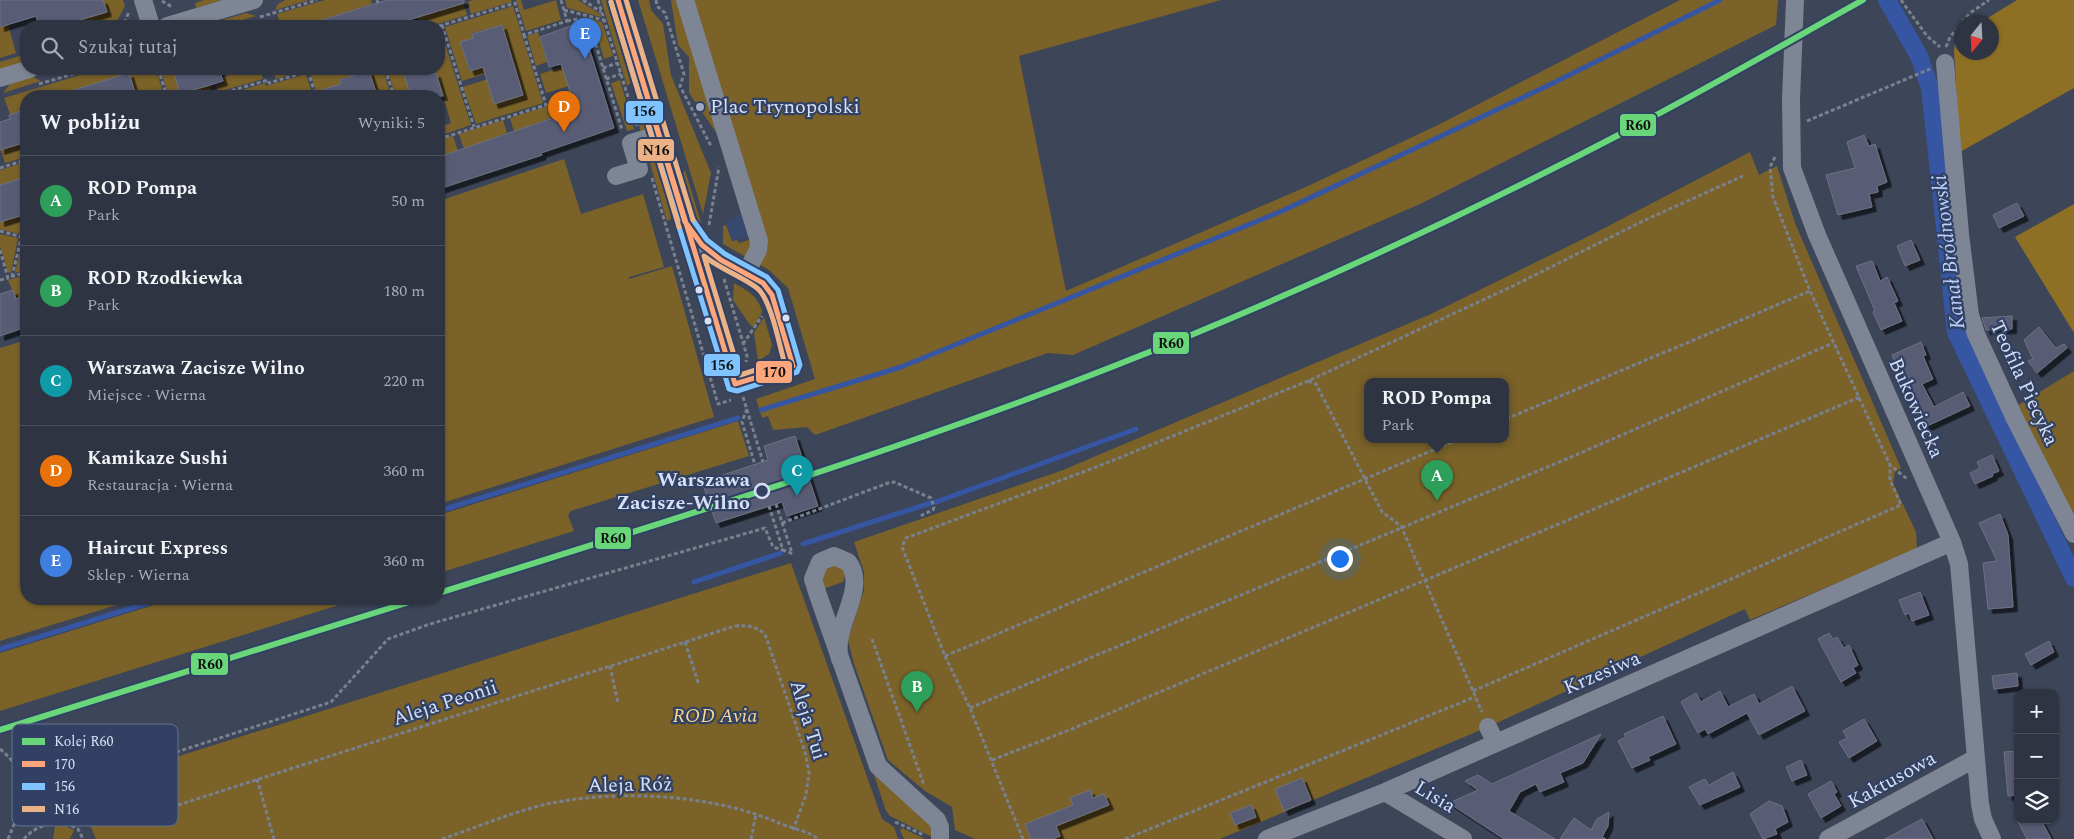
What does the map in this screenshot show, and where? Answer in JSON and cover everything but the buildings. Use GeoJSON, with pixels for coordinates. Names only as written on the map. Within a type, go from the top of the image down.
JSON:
{"type":"FeatureCollection","features":[{"type":"Feature","properties":{"kind":"street"},"geometry":{"type":"LineString","coordinates":[[144,0],[149,20]]}},
{"type":"Feature","properties":{"kind":"street"},"geometry":{"type":"LineString","coordinates":[[187,20],[254,0]]}},
{"type":"Feature","properties":{"kind":"street"},"geometry":{"type":"LineString","coordinates":[[618,0],[685,222],[735,384],[793,366],[772,295],[763,283],[721,260],[702,245],[685,222]]}},
{"type":"Feature","properties":{"kind":"street"},"geometry":{"type":"LineString","coordinates":[[685,0],[759,240],[758,250],[746,273]]}},
{"type":"Feature","properties":{"kind":"street","name":"Bukowiecka"},"geometry":{"type":"LineString","coordinates":[[1795,0],[1791,128],[1792,168],[1816,235],[1918,477],[1952,542],[1960,564],[1980,804],[1983,819],[1992,839]]}},
{"type":"Feature","properties":{"kind":"street","name":"Teofila Piecyka"},"geometry":{"type":"LineString","coordinates":[[1945,56],[1960,234],[1970,315],[1976,334],[2015,419],[2074,534]]}},
{"type":"Feature","properties":{"kind":"street"},"geometry":{"type":"LineString","coordinates":[[0,78],[33,77]]}},
{"type":"Feature","properties":{"kind":"street"},"geometry":{"type":"LineString","coordinates":[[616,176],[639,169],[631,143],[659,134]]}},
{"type":"Feature","properties":{"kind":"street","name":"Krzesiwa"},"geometry":{"type":"LineString","coordinates":[[1267,839],[1385,792],[1492,735],[1952,542]]}},
{"type":"Feature","properties":{"kind":"street"},"geometry":{"type":"LineString","coordinates":[[840,659],[839,637],[854,589],[855,578],[848,562],[834,556],[823,560],[818,565],[814,582],[840,659],[878,766],[923,798],[940,827],[935,838]]}},
{"type":"Feature","properties":{"kind":"street","name":"Kaktusowa"},"geometry":{"type":"LineString","coordinates":[[1828,839],[1976,758]]}},
{"type":"Feature","properties":{"kind":"street","name":"Lisia"},"geometry":{"type":"LineString","coordinates":[[1385,792],[1463,839]]}},
{"type":"Feature","properties":{"kind":"path"},"geometry":{"type":"LineString","coordinates":[[256,18],[317,0]]}},
{"type":"Feature","properties":{"kind":"path"},"geometry":{"type":"LineString","coordinates":[[561,0],[567,21]]}},
{"type":"Feature","properties":{"kind":"path"},"geometry":{"type":"LineString","coordinates":[[583,0],[602,12]]}},
{"type":"Feature","properties":{"kind":"path"},"geometry":{"type":"LineString","coordinates":[[656,0],[658,6],[665,13],[684,74],[680,86],[715,154]]}},
{"type":"Feature","properties":{"kind":"path"},"geometry":{"type":"LineString","coordinates":[[1901,0],[1926,36],[1945,56]]}},
{"type":"Feature","properties":{"kind":"path"},"geometry":{"type":"LineString","coordinates":[[1969,15],[1989,0]]}},
{"type":"Feature","properties":{"kind":"path"},"geometry":{"type":"LineString","coordinates":[[445,24],[514,3],[546,105],[445,137]]}},
{"type":"Feature","properties":{"kind":"path"},"geometry":{"type":"LineString","coordinates":[[126,20],[129,13],[127,5]]}},
{"type":"Feature","properties":{"kind":"path"},"geometry":{"type":"LineString","coordinates":[[564,10],[604,20]]}},
{"type":"Feature","properties":{"kind":"path"},"geometry":{"type":"LineString","coordinates":[[524,35],[567,21],[578,19],[589,22],[622,130]]}},
{"type":"Feature","properties":{"kind":"path"},"geometry":{"type":"LineString","coordinates":[[1945,56],[1950,37],[1954,32]]}},
{"type":"Feature","properties":{"kind":"path"},"geometry":{"type":"LineString","coordinates":[[445,41],[474,128]]}},
{"type":"Feature","properties":{"kind":"path"},"geometry":{"type":"LineString","coordinates":[[603,68],[618,63]]}},
{"type":"Feature","properties":{"kind":"path"},"geometry":{"type":"LineString","coordinates":[[606,79],[621,74]]}},
{"type":"Feature","properties":{"kind":"path"},"geometry":{"type":"LineString","coordinates":[[33,77],[47,75]]}},
{"type":"Feature","properties":{"kind":"path"},"geometry":{"type":"LineString","coordinates":[[160,75],[165,90]]}},
{"type":"Feature","properties":{"kind":"path"},"geometry":{"type":"LineString","coordinates":[[239,90],[268,80],[269,83],[295,75]]}},
{"type":"Feature","properties":{"kind":"path"},"geometry":{"type":"LineString","coordinates":[[309,75],[314,90]]}},
{"type":"Feature","properties":{"kind":"path"},"geometry":{"type":"LineString","coordinates":[[387,75],[392,90]]}},
{"type":"Feature","properties":{"kind":"path"},"geometry":{"type":"LineString","coordinates":[[1791,128],[1912,78]]}},
{"type":"Feature","properties":{"kind":"path"},"geometry":{"type":"LineString","coordinates":[[0,168],[20,162]]}},
{"type":"Feature","properties":{"kind":"path"},"geometry":{"type":"LineString","coordinates":[[708,230],[719,163]]}},
{"type":"Feature","properties":{"kind":"path"},"geometry":{"type":"LineString","coordinates":[[1770,170],[1774,197],[1810,291],[1890,465],[1895,472]]}},
{"type":"Feature","properties":{"kind":"path"},"geometry":{"type":"LineString","coordinates":[[1023,839],[970,708],[945,656],[902,547],[906,538],[1099,466],[1308,381],[1513,286],[1643,221],[1743,176]]}},
{"type":"Feature","properties":{"kind":"path"},"geometry":{"type":"LineString","coordinates":[[0,232],[20,237]]}},
{"type":"Feature","properties":{"kind":"path"},"geometry":{"type":"LineString","coordinates":[[10,277],[20,241]]}},
{"type":"Feature","properties":{"kind":"path"},"geometry":{"type":"LineString","coordinates":[[0,250],[10,277]]}},
{"type":"Feature","properties":{"kind":"path"},"geometry":{"type":"LineString","coordinates":[[675,260],[699,342]]}},
{"type":"Feature","properties":{"kind":"path"},"geometry":{"type":"LineString","coordinates":[[0,280],[20,274]]}},
{"type":"Feature","properties":{"kind":"path"},"geometry":{"type":"LineString","coordinates":[[722,275],[728,278]]}},
{"type":"Feature","properties":{"kind":"path"},"geometry":{"type":"LineString","coordinates":[[1509,418],[1810,291]]}},
{"type":"Feature","properties":{"kind":"path"},"geometry":{"type":"LineString","coordinates":[[743,344],[766,312],[768,320]]}},
{"type":"Feature","properties":{"kind":"path"},"geometry":{"type":"LineString","coordinates":[[970,708],[1401,526],[1569,458],[1833,343]]}},
{"type":"Feature","properties":{"kind":"path"},"geometry":{"type":"LineString","coordinates":[[746,361],[753,363]]}},
{"type":"Feature","properties":{"kind":"path"},"geometry":{"type":"LineString","coordinates":[[1308,381],[1316,384],[1382,512],[1401,526],[1492,735]]}},
{"type":"Feature","properties":{"kind":"path"},"geometry":{"type":"LineString","coordinates":[[992,760],[1860,397]]}},
{"type":"Feature","properties":{"kind":"path"},"geometry":{"type":"LineString","coordinates":[[747,409],[742,422],[755,464]]}},
{"type":"Feature","properties":{"kind":"path"},"geometry":{"type":"LineString","coordinates":[[945,656],[1450,443]]}},
{"type":"Feature","properties":{"kind":"path"},"geometry":{"type":"LineString","coordinates":[[763,462],[760,453],[765,450]]}},
{"type":"Feature","properties":{"kind":"path"},"geometry":{"type":"LineString","coordinates":[[1473,691],[1901,505],[1890,480],[1890,465]]}},
{"type":"Feature","properties":{"kind":"path"},"geometry":{"type":"LineString","coordinates":[[782,523],[819,510],[826,505],[853,494],[894,482],[932,498],[933,510],[922,515],[924,518]]}},
{"type":"Feature","properties":{"kind":"path"},"geometry":{"type":"LineString","coordinates":[[178,751],[331,702],[388,639],[430,624],[765,528],[773,547],[792,554],[776,504]]}},
{"type":"Feature","properties":{"kind":"path"},"geometry":{"type":"LineString","coordinates":[[769,506],[783,550]]}},
{"type":"Feature","properties":{"kind":"path"},"geometry":{"type":"LineString","coordinates":[[780,514],[785,512]]}},
{"type":"Feature","properties":{"kind":"path","name":"Aleja Peonii"},"geometry":{"type":"LineString","coordinates":[[178,805],[735,626],[753,626]]}},
{"type":"Feature","properties":{"kind":"path","name":"Aleja Tui"},"geometry":{"type":"LineString","coordinates":[[753,626],[765,634],[805,752],[809,773],[806,795],[793,830]]}},
{"type":"Feature","properties":{"kind":"path"},"geometry":{"type":"LineString","coordinates":[[872,639],[924,781],[923,798]]}},
{"type":"Feature","properties":{"kind":"path"},"geometry":{"type":"LineString","coordinates":[[685,642],[699,685]]}},
{"type":"Feature","properties":{"kind":"path"},"geometry":{"type":"LineString","coordinates":[[610,666],[618,703]]}},
{"type":"Feature","properties":{"kind":"path"},"geometry":{"type":"LineString","coordinates":[[1125,839],[1475,697]]}},
{"type":"Feature","properties":{"kind":"path"},"geometry":{"type":"LineString","coordinates":[[0,749],[12,762]]}},
{"type":"Feature","properties":{"kind":"path"},"geometry":{"type":"LineString","coordinates":[[257,779],[274,839]]}},
{"type":"Feature","properties":{"kind":"path","name":"Aleja Róż"},"geometry":{"type":"LineString","coordinates":[[442,839],[546,804],[623,796],[680,798],[756,814],[818,839]]}},
{"type":"Feature","properties":{"kind":"path"},"geometry":{"type":"LineString","coordinates":[[752,839],[756,814]]}},
{"type":"Feature","properties":{"kind":"path"},"geometry":{"type":"LineString","coordinates":[[895,822],[935,838]]}},
{"type":"Feature","properties":{"kind":"path"},"geometry":{"type":"LineString","coordinates":[[8,839],[13,826]]}},
{"type":"Feature","properties":{"kind":"path"},"geometry":{"type":"LineString","coordinates":[[24,839],[34,829],[46,826]]}},
{"type":"Feature","properties":{"kind":"path"},"geometry":{"type":"LineString","coordinates":[[68,826],[78,829],[83,839]]}},
{"type":"Feature","properties":{"kind":"shaded area"},"geometry":{"type":"Polygon","coordinates":[[[2017,0],[2074,0],[2074,88],[1960,152],[1955,60],[1999,60],[1999,15],[1992,15],[2017,0]]]}},
{"type":"Feature","properties":{"kind":"shaded area"},"geometry":{"type":"Polygon","coordinates":[[[2074,204],[2074,333],[2015,237],[2074,204]]]}},
{"type":"Feature","properties":{"kind":"shaded area"},"geometry":{"type":"Polygon","coordinates":[[[745,212],[752,236],[731,241],[726,222],[745,212]]]}},
{"type":"Feature","properties":{"kind":"green space"},"geometry":{"type":"Polygon","coordinates":[[[103,0],[123,0],[125,6],[118,20],[77,20],[106,11],[103,0]]]}},
{"type":"Feature","properties":{"kind":"green space"},"geometry":{"type":"Polygon","coordinates":[[[204,0],[223,0],[196,8],[195,3],[204,0]]]}},
{"type":"Feature","properties":{"kind":"green space"},"geometry":{"type":"Polygon","coordinates":[[[285,0],[309,0],[275,10],[278,4],[285,0]]]}},
{"type":"Feature","properties":{"kind":"green space"},"geometry":{"type":"Polygon","coordinates":[[[325,0],[371,0],[372,4],[321,20],[279,20],[277,14],[325,0]]]}},
{"type":"Feature","properties":{"kind":"green space"},"geometry":{"type":"Polygon","coordinates":[[[473,0],[511,0],[512,2],[471,14],[468,2],[473,0]]]}},
{"type":"Feature","properties":{"kind":"green space"},"geometry":{"type":"Polygon","coordinates":[[[516,0],[521,0],[524,10],[556,0],[561,20],[526,31],[516,0]]]}},
{"type":"Feature","properties":{"kind":"green space"},"geometry":{"type":"Polygon","coordinates":[[[565,0],[578,0],[600,14],[601,17],[567,8],[565,0]]]}},
{"type":"Feature","properties":{"kind":"green space"},"geometry":{"type":"Polygon","coordinates":[[[601,0],[608,0],[633,81],[627,86],[601,0]]]}},
{"type":"Feature","properties":{"kind":"green space"},"geometry":{"type":"Polygon","coordinates":[[[638,0],[649,0],[651,10],[663,24],[671,75],[711,173],[703,214],[638,0]]]}},
{"type":"Feature","properties":{"kind":"green space"},"geometry":{"type":"Polygon","coordinates":[[[671,0],[1221,0],[1019,56],[1066,291],[1308,186],[1436,126],[1680,0],[1778,0],[1776,25],[1420,204],[1073,355],[1048,353],[815,435],[807,427],[773,430],[768,416],[762,418],[756,399],[815,379],[788,288],[769,270],[723,244],[723,226],[726,225],[732,241],[737,240],[739,243],[752,239],[720,138],[689,93],[689,57],[678,45],[671,0]]]}},
{"type":"Feature","properties":{"kind":"green space"},"geometry":{"type":"Polygon","coordinates":[[[463,3],[467,15],[445,22],[445,20],[419,20],[418,17],[463,3]]]}},
{"type":"Feature","properties":{"kind":"green space"},"geometry":{"type":"Polygon","coordinates":[[[513,6],[543,103],[476,124],[463,87],[494,77],[490,90],[494,104],[523,95],[502,25],[472,33],[473,38],[461,42],[469,71],[485,67],[487,73],[462,81],[445,27],[513,6]]]}},
{"type":"Feature","properties":{"kind":"green space"},"geometry":{"type":"Polygon","coordinates":[[[246,13],[256,16],[243,20],[222,20],[246,13]]]}},
{"type":"Feature","properties":{"kind":"green space"},"geometry":{"type":"Polygon","coordinates":[[[592,19],[602,22],[613,56],[604,59],[592,19]]]}},
{"type":"Feature","properties":{"kind":"green space"},"geometry":{"type":"Polygon","coordinates":[[[8,24],[16,53],[0,58],[0,27],[8,24]]]}},
{"type":"Feature","properties":{"kind":"green space"},"geometry":{"type":"Polygon","coordinates":[[[538,32],[547,62],[536,66],[527,36],[538,32]]]}},
{"type":"Feature","properties":{"kind":"green space"},"geometry":{"type":"Polygon","coordinates":[[[445,44],[471,125],[445,134],[445,125],[451,123],[445,103],[445,90],[441,90],[437,75],[445,75],[445,44]]]}},
{"type":"Feature","properties":{"kind":"green space"},"geometry":{"type":"Polygon","coordinates":[[[20,56],[20,63],[0,69],[0,62],[20,56]]]}},
{"type":"Feature","properties":{"kind":"green space"},"geometry":{"type":"Polygon","coordinates":[[[563,67],[569,86],[546,93],[540,74],[563,67]]]}},
{"type":"Feature","properties":{"kind":"green space"},"geometry":{"type":"Polygon","coordinates":[[[80,75],[158,75],[162,90],[130,90],[128,84],[79,90],[30,90],[80,75]]]}},
{"type":"Feature","properties":{"kind":"green space"},"geometry":{"type":"Polygon","coordinates":[[[162,75],[175,75],[180,90],[167,90],[162,75]]]}},
{"type":"Feature","properties":{"kind":"green space"},"geometry":{"type":"Polygon","coordinates":[[[262,75],[263,79],[225,90],[217,90],[216,86],[224,83],[222,78],[228,76],[262,75]]]}},
{"type":"Feature","properties":{"kind":"green space"},"geometry":{"type":"Polygon","coordinates":[[[275,75],[288,75],[276,79],[275,75]]]}},
{"type":"Feature","properties":{"kind":"green space"},"geometry":{"type":"Polygon","coordinates":[[[306,75],[311,90],[242,90],[265,83],[266,86],[306,75]]]}},
{"type":"Feature","properties":{"kind":"green space"},"geometry":{"type":"Polygon","coordinates":[[[311,75],[354,75],[340,79],[341,84],[316,90],[311,75]]]}},
{"type":"Feature","properties":{"kind":"green space"},"geometry":{"type":"Polygon","coordinates":[[[369,75],[385,75],[389,90],[375,90],[369,75]]]}},
{"type":"Feature","properties":{"kind":"green space"},"geometry":{"type":"Polygon","coordinates":[[[389,75],[404,75],[409,90],[394,90],[389,75]]]}},
{"type":"Feature","properties":{"kind":"green space"},"geometry":{"type":"Polygon","coordinates":[[[33,77],[41,81],[3,93],[10,84],[33,77]]]}},
{"type":"Feature","properties":{"kind":"green space"},"geometry":{"type":"Polygon","coordinates":[[[620,80],[634,129],[627,131],[611,83],[620,80]]]}},
{"type":"Feature","properties":{"kind":"green space"},"geometry":{"type":"Polygon","coordinates":[[[209,82],[212,90],[190,90],[209,82]]]}},
{"type":"Feature","properties":{"kind":"green space"},"geometry":{"type":"Polygon","coordinates":[[[570,90],[576,110],[563,114],[558,94],[570,90]]]}},
{"type":"Feature","properties":{"kind":"green space"},"geometry":{"type":"Polygon","coordinates":[[[20,93],[20,111],[18,107],[20,116],[12,119],[4,98],[20,93]]]}},
{"type":"Feature","properties":{"kind":"green space"},"geometry":{"type":"Polygon","coordinates":[[[631,101],[639,101],[648,130],[642,135],[631,101]]]}},
{"type":"Feature","properties":{"kind":"green space"},"geometry":{"type":"Polygon","coordinates":[[[554,104],[558,115],[514,132],[510,118],[554,104]]]}},
{"type":"Feature","properties":{"kind":"green space"},"geometry":{"type":"Polygon","coordinates":[[[503,120],[507,133],[464,149],[459,134],[503,120]]]}},
{"type":"Feature","properties":{"kind":"green space"},"geometry":{"type":"Polygon","coordinates":[[[453,136],[458,151],[445,155],[445,138],[453,136]]]}},
{"type":"Feature","properties":{"kind":"green space"},"geometry":{"type":"Polygon","coordinates":[[[644,143],[651,143],[668,196],[671,219],[667,221],[644,143]]]}},
{"type":"Feature","properties":{"kind":"green space"},"geometry":{"type":"Polygon","coordinates":[[[20,144],[20,159],[5,163],[1,150],[20,144]]]}},
{"type":"Feature","properties":{"kind":"green space"},"geometry":{"type":"Polygon","coordinates":[[[1750,152],[1759,175],[1777,166],[1795,223],[1901,468],[1895,472],[1893,483],[1916,532],[1917,549],[1750,620],[1745,609],[1488,727],[1220,839],[975,839],[955,830],[952,807],[925,791],[888,760],[854,664],[848,640],[864,590],[864,572],[854,542],[1063,470],[1431,314],[1591,235],[1750,152]]]}},
{"type":"Feature","properties":{"kind":"green space"},"geometry":{"type":"Polygon","coordinates":[[[564,159],[581,214],[643,194],[664,267],[629,277],[629,279],[672,266],[714,417],[445,502],[445,199],[564,159]]]}},
{"type":"Feature","properties":{"kind":"green space"},"geometry":{"type":"Polygon","coordinates":[[[20,164],[20,179],[0,185],[0,170],[20,164]]]}},
{"type":"Feature","properties":{"kind":"green space"},"geometry":{"type":"Polygon","coordinates":[[[685,170],[700,225],[689,204],[680,177],[685,170]]]}},
{"type":"Feature","properties":{"kind":"green space"},"geometry":{"type":"Polygon","coordinates":[[[20,216],[19,234],[0,229],[0,220],[1,222],[20,216]]]}},
{"type":"Feature","properties":{"kind":"green space"},"geometry":{"type":"Polygon","coordinates":[[[0,234],[18,238],[11,273],[8,272],[0,246],[0,234]]]}},
{"type":"Feature","properties":{"kind":"green space"},"geometry":{"type":"Polygon","coordinates":[[[20,252],[20,272],[15,273],[20,252]]]}},
{"type":"Feature","properties":{"kind":"green space"},"geometry":{"type":"Polygon","coordinates":[[[20,277],[20,297],[16,299],[8,280],[20,277]]]}},
{"type":"Feature","properties":{"kind":"green space"},"geometry":{"type":"Polygon","coordinates":[[[734,283],[752,294],[758,302],[762,312],[754,327],[750,325],[733,300],[734,283]]]}},
{"type":"Feature","properties":{"kind":"green space"},"geometry":{"type":"Polygon","coordinates":[[[764,317],[772,345],[769,354],[758,361],[754,333],[764,317]]]}},
{"type":"Feature","properties":{"kind":"green space"},"geometry":{"type":"Polygon","coordinates":[[[20,342],[20,605],[117,605],[0,641],[0,348],[20,342]]]}},
{"type":"Feature","properties":{"kind":"green space"},"geometry":{"type":"Polygon","coordinates":[[[2074,371],[2074,525],[2015,407],[2074,371]]]}},
{"type":"Feature","properties":{"kind":"green space"},"geometry":{"type":"Polygon","coordinates":[[[738,421],[749,456],[571,511],[568,515],[574,531],[445,571],[445,513],[738,421]]]}},
{"type":"Feature","properties":{"kind":"green space","name":"ROD Avia"},"geometry":{"type":"Polygon","coordinates":[[[791,563],[882,819],[894,827],[898,839],[96,839],[91,826],[178,826],[178,756],[791,563]]]}},
{"type":"Feature","properties":{"kind":"green space"},"geometry":{"type":"Polygon","coordinates":[[[832,564],[841,565],[845,575],[843,582],[823,589],[821,574],[832,564]]]}},
{"type":"Feature","properties":{"kind":"green space"},"geometry":{"type":"Polygon","coordinates":[[[154,605],[339,605],[0,711],[0,653],[154,605]]]}},
{"type":"Feature","properties":{"kind":"green space"},"geometry":{"type":"Polygon","coordinates":[[[870,763],[932,824],[932,837],[890,816],[886,811],[870,763]]]}},
{"type":"Feature","properties":{"kind":"green space"},"geometry":{"type":"Polygon","coordinates":[[[55,826],[65,826],[74,830],[70,839],[53,839],[55,826]]]}},
{"type":"Feature","properties":{"kind":"green space"},"geometry":{"type":"Polygon","coordinates":[[[902,828],[924,839],[904,839],[900,830],[902,828]]]}},
{"type":"Feature","properties":{"kind":"waterway"},"geometry":{"type":"LineString","coordinates":[[761,410],[901,367],[1282,211],[1547,86],[1720,0]]}},
{"type":"Feature","properties":{"kind":"waterway","name":"Kanał Bródnowski"},"geometry":{"type":"LineString","coordinates":[[1887,0],[1919,56],[1930,88],[1956,332],[2074,578]]}},
{"type":"Feature","properties":{"kind":"waterway"},"geometry":{"type":"LineString","coordinates":[[445,509],[738,418]]}},
{"type":"Feature","properties":{"kind":"waterway"},"geometry":{"type":"LineString","coordinates":[[936,502],[1136,429]]}},
{"type":"Feature","properties":{"kind":"waterway"},"geometry":{"type":"LineString","coordinates":[[803,544],[931,503]]}},
{"type":"Feature","properties":{"kind":"waterway"},"geometry":{"type":"LineString","coordinates":[[694,582],[781,553]]}},
{"type":"Feature","properties":{"kind":"waterway"},"geometry":{"type":"LineString","coordinates":[[0,649],[142,605]]}},
{"type":"Feature","properties":{"kind":"rail line","name":"R60"},"geometry":{"type":"LineString","coordinates":[[445,591],[860,458],[1027,399],[1176,341],[1308,285],[1504,193],[1719,81],[1863,0]]}},
{"type":"Feature","properties":{"kind":"rail line","name":"R60"},"geometry":{"type":"LineString","coordinates":[[19,724],[400,605]]}},
{"type":"Feature","properties":{"kind":"rail line","name":"R60"},"geometry":{"type":"LineString","coordinates":[[0,730],[12,726]]}},
{"type":"Feature","properties":{"kind":"transit line","name":"170"},"geometry":{"type":"LineString","coordinates":[[618,0],[686,223],[685,222],[618,0]]}},
{"type":"Feature","properties":{"kind":"transit line","name":"N16"},"geometry":{"type":"LineString","coordinates":[[626,0],[693,220]]}},
{"type":"Feature","properties":{"kind":"transit line","name":"156"},"geometry":{"type":"LineString","coordinates":[[611,2],[678,221]]}},
{"type":"Feature","properties":{"kind":"transit line","name":"N16"},"geometry":{"type":"LineString","coordinates":[[611,2],[679,227]]}},
{"type":"Feature","properties":{"kind":"transit line","name":"156"},"geometry":{"type":"LineString","coordinates":[[679,227],[729,389],[737,391],[797,372],[800,365],[778,290],[767,277],[725,254],[707,240],[693,220]]}},
{"type":"Feature","properties":{"kind":"transit line","name":"170"},"geometry":{"type":"LineString","coordinates":[[686,223],[702,245],[721,260],[763,283],[772,295],[793,366],[735,384],[686,223]]}},
{"type":"Feature","properties":{"kind":"transit line","name":"N16"},"geometry":{"type":"LineString","coordinates":[[704,256],[751,284],[762,294],[770,311],[784,361],[740,375],[704,256]]}},
{"type":"Feature","properties":{"kind":"place","name":"Haircut Express"},"geometry":{"type":"Point","coordinates":[585,59]}},
{"type":"Feature","properties":{"kind":"place","name":"Plac Trynopolski"},"geometry":{"type":"Point","coordinates":[700,107]}},
{"type":"Feature","properties":{"kind":"place","name":"Kamikaze Sushi"},"geometry":{"type":"Point","coordinates":[564,132]}},
{"type":"Feature","properties":{"kind":"place","name":"Warszawa Zacisze-Wilno"},"geometry":{"type":"Point","coordinates":[762,491]}},
{"type":"Feature","properties":{"kind":"place","name":"Warszawa Zacisze Wilno"},"geometry":{"type":"Point","coordinates":[797,496]}},
{"type":"Feature","properties":{"kind":"place","name":"ROD Pompa"},"geometry":{"type":"Point","coordinates":[1437,501]}},
{"type":"Feature","properties":{"kind":"place","name":"ROD Rzodkiewka"},"geometry":{"type":"Point","coordinates":[917,712]}}]}
